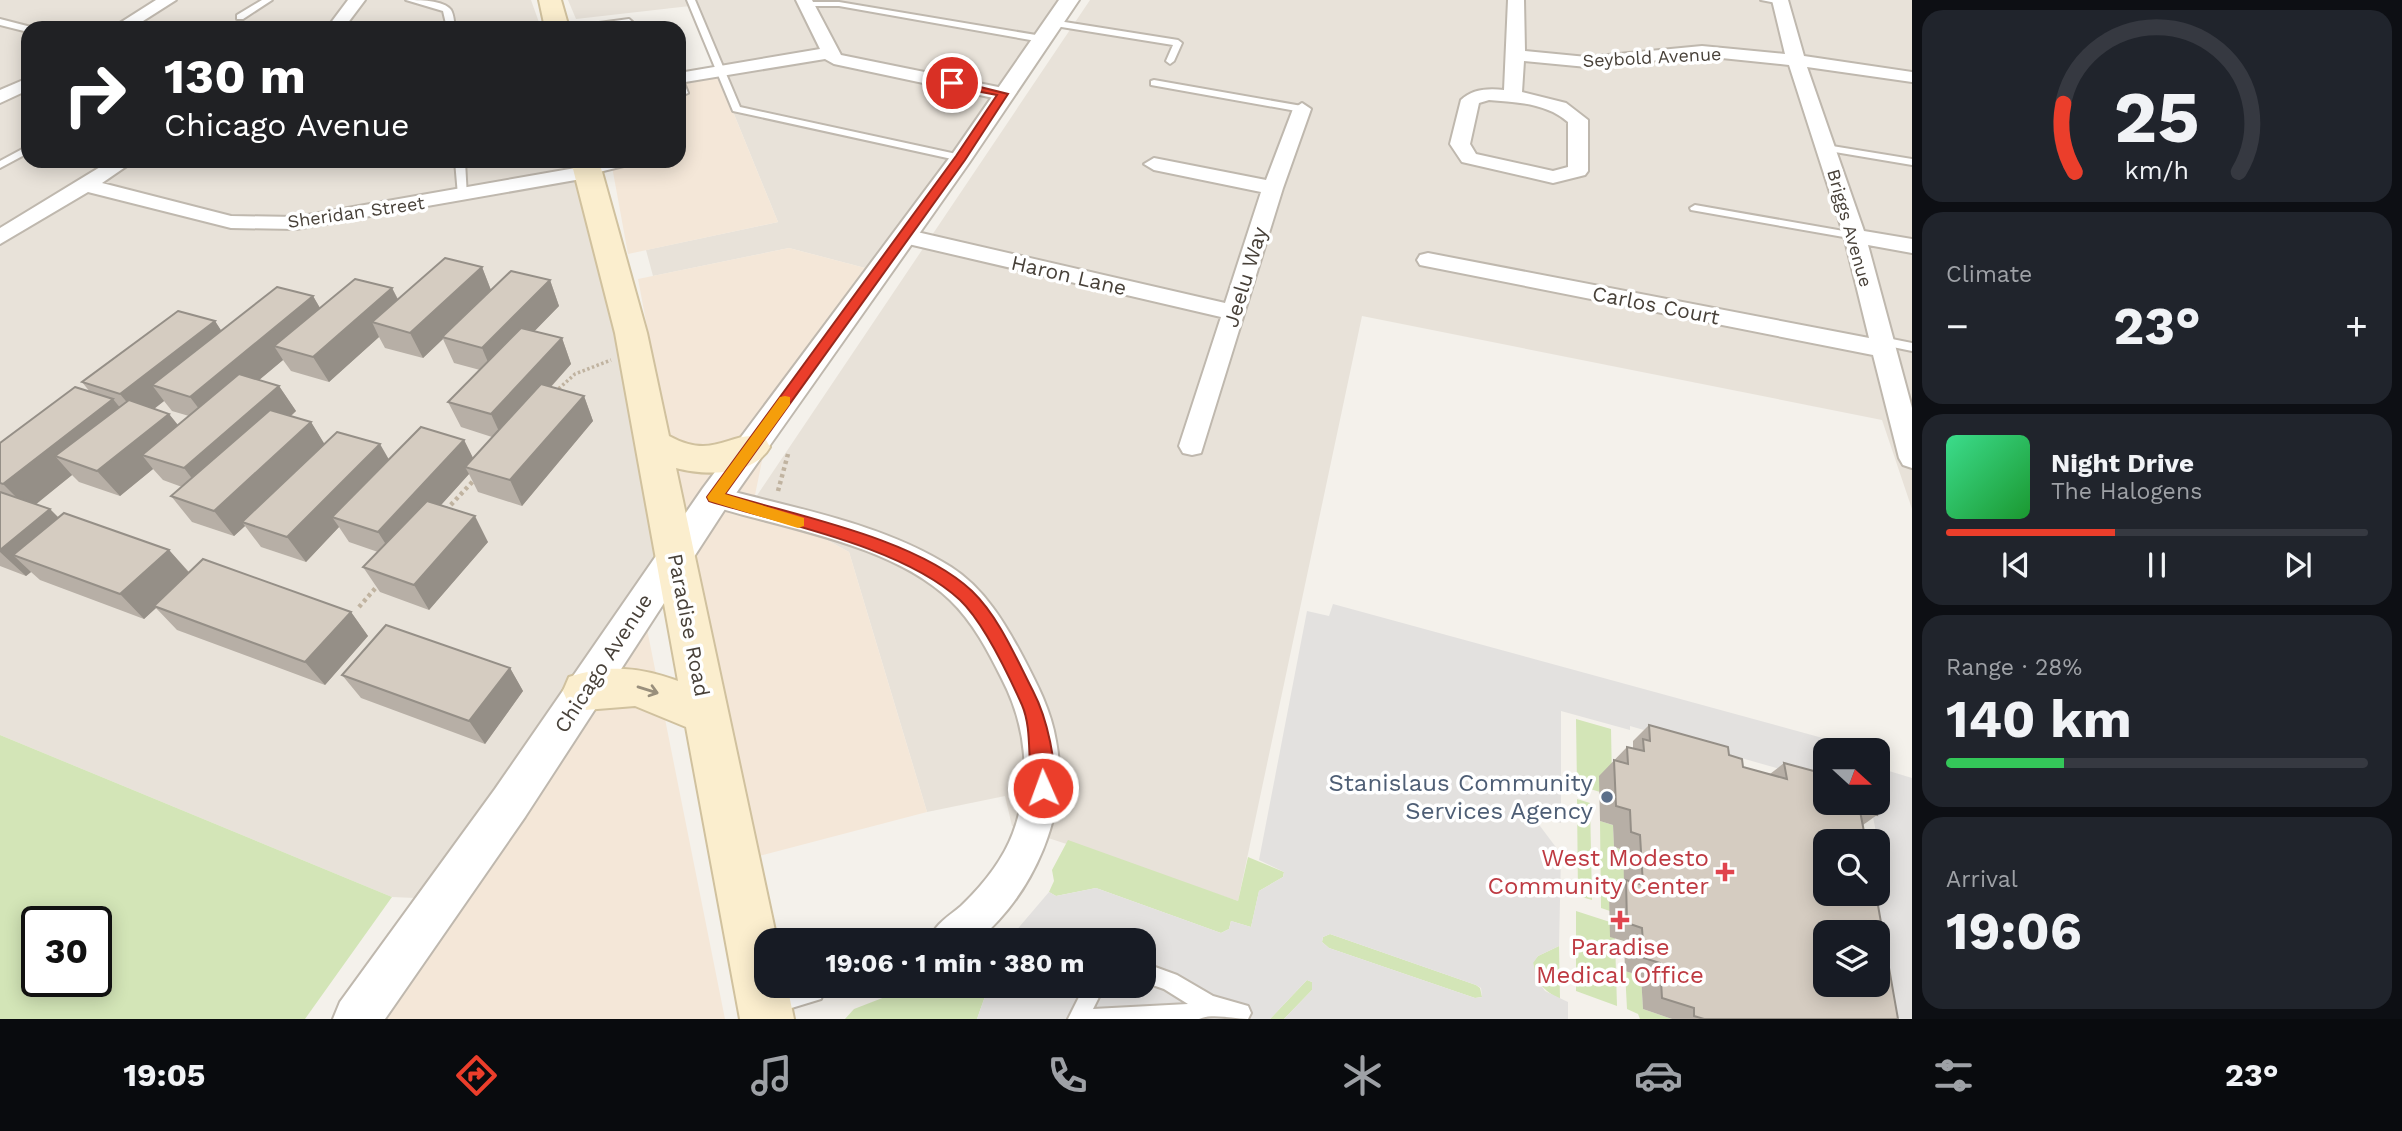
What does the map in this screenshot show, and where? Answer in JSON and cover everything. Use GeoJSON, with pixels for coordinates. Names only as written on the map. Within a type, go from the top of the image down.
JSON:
{"type":"FeatureCollection","features":[{"type":"Feature","properties":{"kind":"main road"},"geometry":{"type":"LineString","coordinates":[[550,0],[555,21]]}},
{"type":"Feature","properties":{"kind":"main road","name":"Paradise Road"},"geometry":{"type":"LineString","coordinates":[[586,168],[634,351],[764,1008]]}},
{"type":"Feature","properties":{"kind":"main road"},"geometry":{"type":"LineString","coordinates":[[653,443],[672,455],[710,461],[736,457],[752,447]]}},
{"type":"Feature","properties":{"kind":"main road"},"geometry":{"type":"LineString","coordinates":[[585,691],[616,684],[647,689],[707,715]]}},
{"type":"Feature","properties":{"kind":"street"},"geometry":{"type":"LineString","coordinates":[[132,21],[168,0]]}},
{"type":"Feature","properties":{"kind":"street"},"geometry":{"type":"LineString","coordinates":[[341,21],[358,0]]}},
{"type":"Feature","properties":{"kind":"street"},"geometry":{"type":"LineString","coordinates":[[1512,98],[1516,55],[1516,0]]}},
{"type":"Feature","properties":{"kind":"street","name":"Briggs Avenue"},"geometry":{"type":"LineString","coordinates":[[1775,1],[1855,236],[1908,428],[1912,458]]}},
{"type":"Feature","properties":{"kind":"street"},"geometry":{"type":"LineString","coordinates":[[805,2],[834,59],[1003,94]]}},
{"type":"Feature","properties":{"kind":"street","name":"Chicago Avenue"},"geometry":{"type":"LineString","coordinates":[[357,1019],[510,803],[675,554],[961,158],[1054,21]]}},
{"type":"Feature","properties":{"kind":"street","name":"Seybold Avenue"},"geometry":{"type":"LineString","coordinates":[[1516,55],[1600,62],[1702,51],[1745,52],[1912,77]]}},
{"type":"Feature","properties":{"kind":"street"},"geometry":{"type":"LineString","coordinates":[[686,79],[829,53]]}},
{"type":"Feature","properties":{"kind":"street"},"geometry":{"type":"LineString","coordinates":[[4,93],[21,86]]}},
{"type":"Feature","properties":{"kind":"street"},"geometry":{"type":"LineString","coordinates":[[1487,94],[1512,98],[1566,109],[1578,120],[1578,171],[1553,177],[1479,162],[1462,150],[1460,144],[1470,100],[1487,94]]}},
{"type":"Feature","properties":{"kind":"street","name":"Jeelu Way"},"geometry":{"type":"LineString","coordinates":[[1192,446],[1273,188],[1302,109]]}},
{"type":"Feature","properties":{"kind":"street"},"geometry":{"type":"LineString","coordinates":[[1153,164],[1273,188]]}},
{"type":"Feature","properties":{"kind":"street"},"geometry":{"type":"LineString","coordinates":[[0,237],[112,168]]}},
{"type":"Feature","properties":{"kind":"street","name":"Sheridan Street"},"geometry":{"type":"LineString","coordinates":[[84,185],[203,216],[259,224],[331,219],[463,195],[582,168]]}},
{"type":"Feature","properties":{"kind":"street","name":"Haron Lane"},"geometry":{"type":"LineString","coordinates":[[904,236],[1235,313]]}},
{"type":"Feature","properties":{"kind":"street"},"geometry":{"type":"LineString","coordinates":[[1855,236],[1912,246]]}},
{"type":"Feature","properties":{"kind":"street","name":"Carlos Court"},"geometry":{"type":"LineString","coordinates":[[1428,260],[1883,345]]}},
{"type":"Feature","properties":{"kind":"street"},"geometry":{"type":"LineString","coordinates":[[715,497],[881,547],[940,575],[968,597],[1002,647],[1032,708],[1041,748],[1043,788],[1034,828],[1020,861],[998,895],[965,928]]}},
{"type":"Feature","properties":{"kind":"street"},"geometry":{"type":"LineString","coordinates":[[764,1008],[783,998]]}},
{"type":"Feature","properties":{"kind":"lane"},"geometry":{"type":"LineString","coordinates":[[240,17],[268,0]]}},
{"type":"Feature","properties":{"kind":"lane"},"geometry":{"type":"LineString","coordinates":[[410,0],[441,6],[450,15],[450,21]]}},
{"type":"Feature","properties":{"kind":"lane"},"geometry":{"type":"LineString","coordinates":[[691,0],[736,109],[961,158]]}},
{"type":"Feature","properties":{"kind":"lane"},"geometry":{"type":"LineString","coordinates":[[805,2],[1054,21],[1178,43],[1170,61]]}},
{"type":"Feature","properties":{"kind":"lane"},"geometry":{"type":"LineString","coordinates":[[0,22],[21,27]]}},
{"type":"Feature","properties":{"kind":"lane"},"geometry":{"type":"LineString","coordinates":[[1154,83],[1302,109]]}},
{"type":"Feature","properties":{"kind":"lane"},"geometry":{"type":"LineString","coordinates":[[1826,148],[1912,162]]}},
{"type":"Feature","properties":{"kind":"lane"},"geometry":{"type":"LineString","coordinates":[[0,165],[21,153]]}},
{"type":"Feature","properties":{"kind":"lane"},"geometry":{"type":"LineString","coordinates":[[461,168],[463,195]]}},
{"type":"Feature","properties":{"kind":"lane"},"geometry":{"type":"LineString","coordinates":[[1695,208],[1855,236]]}},
{"type":"Feature","properties":{"kind":"lane"},"geometry":{"type":"LineString","coordinates":[[1883,345],[1912,347]]}},
{"type":"Feature","properties":{"kind":"lane"},"geometry":{"type":"LineString","coordinates":[[1156,977],[1209,1005],[1241,1013]]}},
{"type":"Feature","properties":{"kind":"lane"},"geometry":{"type":"LineString","coordinates":[[1078,1019],[1088,998]]}},
{"type":"Feature","properties":{"kind":"lane"},"geometry":{"type":"LineString","coordinates":[[1090,1019],[1184,1014],[1209,1005]]}},
{"type":"Feature","properties":{"kind":"path"},"geometry":{"type":"LineString","coordinates":[[552,396],[575,374],[634,351]]}},
{"type":"Feature","properties":{"kind":"path"},"geometry":{"type":"LineString","coordinates":[[440,517],[482,471]]}},
{"type":"Feature","properties":{"kind":"path"},"geometry":{"type":"LineString","coordinates":[[359,607],[381,582]]}},
{"type":"Feature","properties":{"kind":"shaded area"},"geometry":{"type":"Polygon","coordinates":[[[0,0],[531,0],[538,21],[21,21],[21,168],[577,168],[592,227],[660,558],[415,898],[392,897],[0,735],[0,0]]]}},
{"type":"Feature","properties":{"kind":"shaded area"},"geometry":{"type":"Polygon","coordinates":[[[568,0],[1059,0],[869,269],[789,248],[653,276],[646,250],[778,222],[690,6],[576,19],[568,0]]]}},
{"type":"Feature","properties":{"kind":"shaded area"},"geometry":{"type":"Polygon","coordinates":[[[1090,0],[1912,0],[1912,509],[1882,420],[1362,316],[1238,901],[1012,826],[1005,796],[927,812],[849,552],[754,500],[1090,0]]]}},
{"type":"Feature","properties":{"kind":"shaded area"},"geometry":{"type":"Polygon","coordinates":[[[716,70],[778,222],[628,254],[612,168],[686,168],[686,75],[716,70]]]}},
{"type":"Feature","properties":{"kind":"shaded area"},"geometry":{"type":"Polygon","coordinates":[[[789,248],[869,269],[775,397],[754,500],[849,552],[927,812],[748,859],[638,279],[789,248]]]}},
{"type":"Feature","properties":{"kind":"shaded area"},"geometry":{"type":"Polygon","coordinates":[[[1333,604],[1823,738],[1813,738],[1813,779],[1630,726],[1630,730],[1561,711],[1561,823],[1544,818],[1538,818],[1537,822],[1561,854],[1559,946],[1538,956],[1533,963],[1538,981],[1545,991],[1568,1002],[1568,1019],[1284,1019],[1312,990],[1312,982],[1307,980],[1270,1019],[977,1019],[984,998],[1156,998],[1156,928],[1018,928],[1049,892],[1056,896],[1096,888],[1221,933],[1229,929],[1231,921],[1251,927],[1259,891],[1283,877],[1284,872],[1259,860],[1307,611],[1329,616],[1333,604]],[[1330,934],[1323,937],[1322,942],[1329,948],[1475,998],[1482,997],[1481,988],[1330,934]]]}},
{"type":"Feature","properties":{"kind":"shaded area"},"geometry":{"type":"Polygon","coordinates":[[[646,624],[725,1019],[374,1019],[646,624]]]}},
{"type":"Feature","properties":{"kind":"shaded area"},"geometry":{"type":"Polygon","coordinates":[[[1890,771],[1912,778],[1912,1019],[1888,1019],[1885,997],[1890,997],[1890,920],[1874,920],[1869,906],[1890,906],[1890,829],[1875,829],[1873,816],[1890,816],[1890,771]]]}},
{"type":"Feature","properties":{"kind":"green space"},"geometry":{"type":"Polygon","coordinates":[[[1576,719],[1611,729],[1612,780],[1600,792],[1577,785],[1576,719]]]}},
{"type":"Feature","properties":{"kind":"green space"},"geometry":{"type":"Polygon","coordinates":[[[0,735],[392,897],[305,1019],[0,1019],[0,735]]]}},
{"type":"Feature","properties":{"kind":"green space"},"geometry":{"type":"Polygon","coordinates":[[[1577,799],[1590,803],[1592,900],[1578,896],[1577,799]]]}},
{"type":"Feature","properties":{"kind":"green space"},"geometry":{"type":"Polygon","coordinates":[[[1600,821],[1613,825],[1614,847],[1623,850],[1625,899],[1609,894],[1610,911],[1601,908],[1600,821]]]}},
{"type":"Feature","properties":{"kind":"green space"},"geometry":{"type":"Polygon","coordinates":[[[1068,840],[1238,901],[1248,857],[1284,872],[1283,877],[1259,891],[1251,927],[1231,921],[1229,929],[1221,933],[1096,888],[1056,896],[1049,892],[1054,881],[1052,870],[1068,840]]]}},
{"type":"Feature","properties":{"kind":"green space"},"geometry":{"type":"Polygon","coordinates":[[[1576,911],[1610,922],[1615,939],[1617,1006],[1576,991],[1576,911]]]}},
{"type":"Feature","properties":{"kind":"green space"},"geometry":{"type":"Polygon","coordinates":[[[1330,934],[1476,985],[1480,988],[1482,997],[1475,998],[1329,948],[1322,942],[1323,937],[1330,934]]]}},
{"type":"Feature","properties":{"kind":"green space"},"geometry":{"type":"Polygon","coordinates":[[[1559,946],[1560,999],[1541,985],[1535,975],[1533,962],[1538,956],[1559,946]]]}},
{"type":"Feature","properties":{"kind":"green space"},"geometry":{"type":"Polygon","coordinates":[[[1625,971],[1641,976],[1643,1009],[1672,1019],[1640,1019],[1638,1014],[1627,1009],[1625,971]]]}},
{"type":"Feature","properties":{"kind":"green space"},"geometry":{"type":"Polygon","coordinates":[[[1307,980],[1312,982],[1312,990],[1284,1019],[1270,1019],[1307,980]]]}},
{"type":"Feature","properties":{"kind":"green space"},"geometry":{"type":"Polygon","coordinates":[[[882,998],[984,998],[977,1019],[845,1019],[854,1009],[882,998]]]}},
{"type":"Feature","properties":{"kind":"building"},"geometry":{"type":"Polygon","coordinates":[[[445,258],[482,267],[410,333],[372,322],[445,258]]]}},
{"type":"Feature","properties":{"kind":"building"},"geometry":{"type":"Polygon","coordinates":[[[511,271],[550,280],[482,348],[442,337],[511,271]]]}},
{"type":"Feature","properties":{"kind":"building"},"geometry":{"type":"Polygon","coordinates":[[[355,279],[392,288],[313,357],[274,346],[355,279]]]}},
{"type":"Feature","properties":{"kind":"building"},"geometry":{"type":"Polygon","coordinates":[[[277,287],[313,296],[190,397],[152,385],[277,287]]]}},
{"type":"Feature","properties":{"kind":"building"},"geometry":{"type":"Polygon","coordinates":[[[178,311],[215,321],[120,394],[82,382],[178,311]]]}},
{"type":"Feature","properties":{"kind":"building"},"geometry":{"type":"Polygon","coordinates":[[[521,328],[562,338],[491,414],[448,402],[521,328]]]}},
{"type":"Feature","properties":{"kind":"building"},"geometry":{"type":"Polygon","coordinates":[[[239,374],[279,386],[184,468],[142,455],[239,374]]]}},
{"type":"Feature","properties":{"kind":"building"},"geometry":{"type":"Polygon","coordinates":[[[541,384],[584,396],[510,480],[465,467],[541,384]]]}},
{"type":"Feature","properties":{"kind":"building"},"geometry":{"type":"Polygon","coordinates":[[[75,387],[113,399],[3,484],[0,483],[0,443],[75,387]]]}},
{"type":"Feature","properties":{"kind":"building"},"geometry":{"type":"Polygon","coordinates":[[[129,400],[169,414],[97,471],[55,456],[129,400]]]}},
{"type":"Feature","properties":{"kind":"building"},"geometry":{"type":"Polygon","coordinates":[[[270,410],[311,422],[214,511],[171,496],[270,410]]]}},
{"type":"Feature","properties":{"kind":"building"},"geometry":{"type":"Polygon","coordinates":[[[421,427],[464,440],[378,532],[332,517],[421,427]]]}},
{"type":"Feature","properties":{"kind":"building"},"geometry":{"type":"Polygon","coordinates":[[[337,432],[380,444],[287,537],[242,522],[337,432]]]}},
{"type":"Feature","properties":{"kind":"building"},"geometry":{"type":"Polygon","coordinates":[[[0,492],[50,509],[0,550],[0,492]]]}},
{"type":"Feature","properties":{"kind":"building"},"geometry":{"type":"Polygon","coordinates":[[[427,501],[475,516],[414,585],[363,567],[427,501]]]}},
{"type":"Feature","properties":{"kind":"building"},"geometry":{"type":"Polygon","coordinates":[[[64,513],[169,550],[120,594],[13,555],[64,513]]]}},
{"type":"Feature","properties":{"kind":"building"},"geometry":{"type":"Polygon","coordinates":[[[203,559],[351,612],[305,662],[154,606],[203,559]]]}},
{"type":"Feature","properties":{"kind":"building"},"geometry":{"type":"Polygon","coordinates":[[[386,625],[510,668],[469,721],[342,675],[386,625]]]}},
{"type":"Feature","properties":{"kind":"building","name":"West Modesto Community Center"},"geometry":{"type":"Polygon","coordinates":[[[1649,725],[1728,747],[1729,755],[1742,759],[1743,767],[1787,779],[1784,763],[1813,771],[1813,816],[1861,816],[1863,829],[1813,829],[1813,906],[1878,906],[1881,920],[1813,920],[1813,997],[1890,997],[1890,974],[1898,1019],[1704,1019],[1694,1016],[1694,1008],[1662,998],[1660,963],[1644,958],[1642,928],[1627,923],[1626,880],[1643,885],[1640,835],[1631,832],[1630,810],[1616,806],[1614,760],[1628,764],[1627,747],[1644,751],[1643,739],[1650,741],[1649,725]]]}},
{"type":"Feature","properties":{"kind":"slow traffic"},"geometry":{"type":"LineString","coordinates":[[785,401],[715,497],[798,522]]}},
{"type":"Feature","properties":{"kind":"place","name":"Stanislaus Community Services Agency"},"geometry":{"type":"Point","coordinates":[1607,797]}},
{"type":"Feature","properties":{"kind":"place","name":"West Modesto Community Center"},"geometry":{"type":"Point","coordinates":[1725,872]}},
{"type":"Feature","properties":{"kind":"place","name":"Paradise Medical Office"},"geometry":{"type":"Point","coordinates":[1620,920]}},
{"type":"Feature","properties":{"kind":"route"},"geometry":{"type":"LineString","coordinates":[[952,83],[1003,94],[961,158],[715,497],[881,547],[940,575],[968,597],[1002,647],[1032,708],[1041,748],[1043,788]]}}]}
